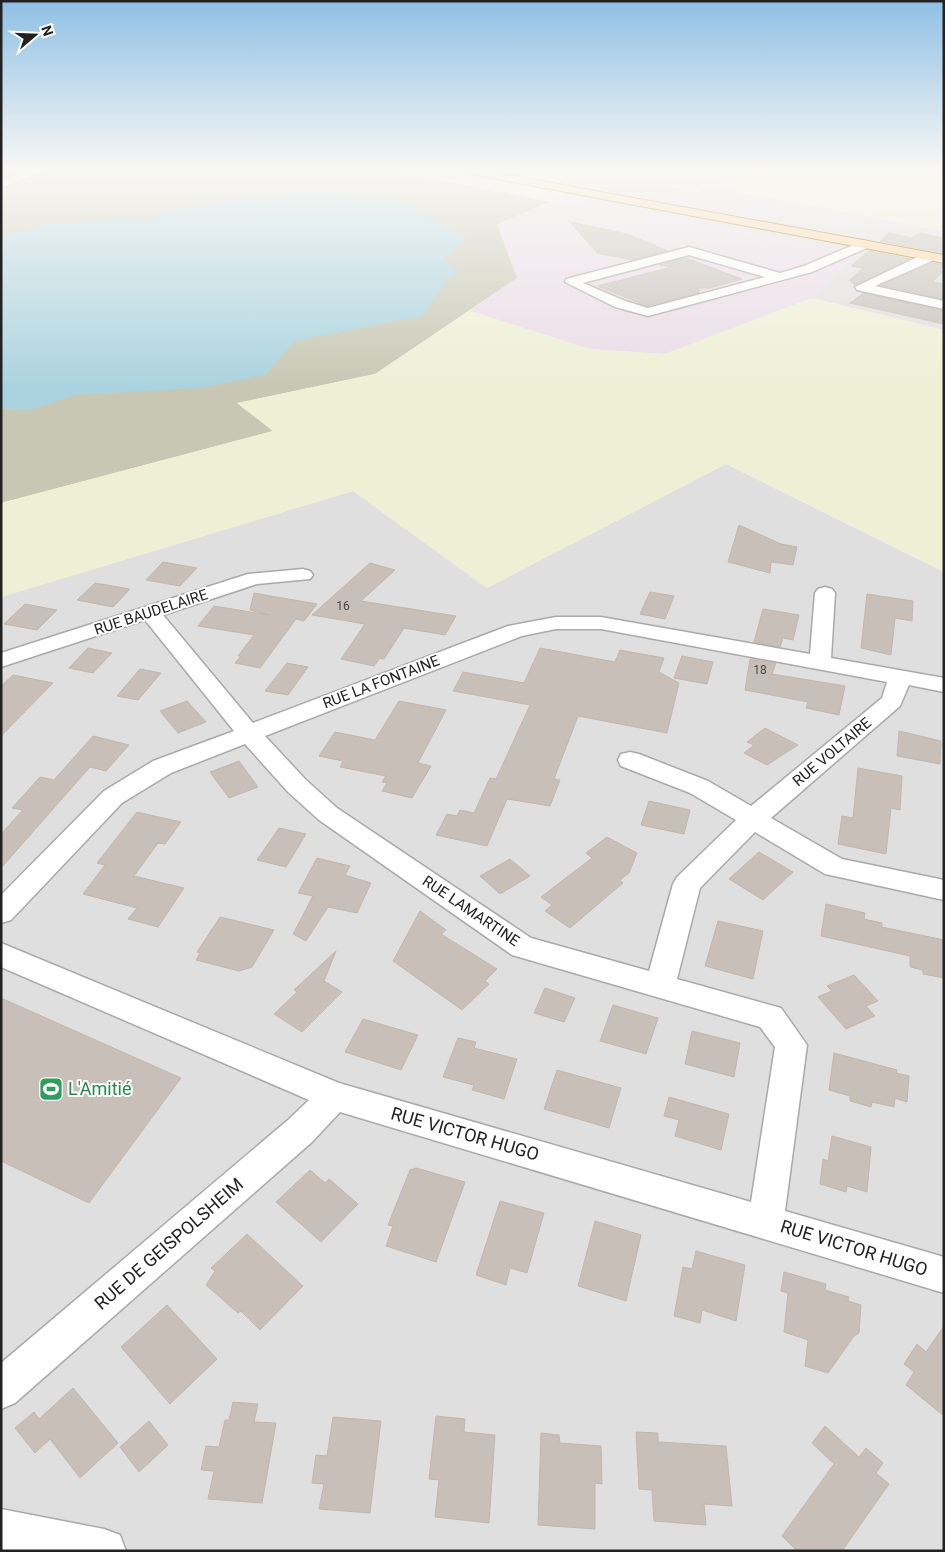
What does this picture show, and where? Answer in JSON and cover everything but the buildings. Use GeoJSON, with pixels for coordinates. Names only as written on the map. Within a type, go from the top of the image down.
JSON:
{"type":"FeatureCollection","features":[{"type":"Feature","properties":{"kind":"main road"},"geometry":{"type":"LineString","coordinates":[[861,243],[944,259]]}},
{"type":"Feature","properties":{"kind":"street"},"geometry":{"type":"LineString","coordinates":[[781,277],[689,252],[571,282],[620,304],[648,312],[781,277],[808,269],[865,244]]}},
{"type":"Feature","properties":{"kind":"street"},"geometry":{"type":"LineString","coordinates":[[928,256],[928,258],[862,287],[944,305]]}},
{"type":"Feature","properties":{"kind":"street","name":"RUE BAUDELAIRE"},"geometry":{"type":"LineString","coordinates":[[1,660],[255,578],[303,575]]}},
{"type":"Feature","properties":{"kind":"street"},"geometry":{"type":"LineString","coordinates":[[820,662],[825,593]]}},
{"type":"Feature","properties":{"kind":"street","name":"RUE LAMARTINE"},"geometry":{"type":"LineString","coordinates":[[150,613],[248,733],[297,786],[328,814],[522,946],[770,1017],[791,1045],[766,1222]]}},
{"type":"Feature","properties":{"kind":"street","name":"RUE LA FONTAINE"},"geometry":{"type":"LineString","coordinates":[[1,913],[113,797],[162,767],[516,631],[556,622],[601,623],[944,685]]}},
{"type":"Feature","properties":{"kind":"street","name":"RUE VOLTAIRE"},"geometry":{"type":"LineString","coordinates":[[660,985],[687,884],[754,818],[892,702],[900,678]]}},
{"type":"Feature","properties":{"kind":"street"},"geometry":{"type":"LineString","coordinates":[[630,760],[700,787],[835,867],[944,890]]}},
{"type":"Feature","properties":{"kind":"street","name":"RUE VICTOR HUGO"},"geometry":{"type":"LineString","coordinates":[[1,954],[334,1096],[944,1275]]}},
{"type":"Feature","properties":{"kind":"street","name":"RUE DE GEISPOLSHEIM"},"geometry":{"type":"LineString","coordinates":[[1,1389],[300,1131],[334,1096]]}},
{"type":"Feature","properties":{"kind":"street"},"geometry":{"type":"LineString","coordinates":[[1,1531],[104,1551]]}},
{"type":"Feature","properties":{"kind":"shaded area"},"geometry":{"type":"Polygon","coordinates":[[[1,243],[504,243],[517,278],[375,374],[237,403],[273,431],[1,503],[1,243]]]}},
{"type":"Feature","properties":{"kind":"shaded area"},"geometry":{"type":"Polygon","coordinates":[[[504,243],[803,243],[856,254],[812,298],[665,354],[590,349],[470,311],[517,278],[504,243]]]}},
{"type":"Feature","properties":{"kind":"shaded area"},"geometry":{"type":"Polygon","coordinates":[[[803,243],[944,243],[944,330],[812,298],[856,254],[803,243]]]}},
{"type":"Feature","properties":{"kind":"shaded area"},"geometry":{"type":"Polygon","coordinates":[[[812,298],[944,330],[944,572],[726,464],[487,588],[353,491],[1,597],[1,503],[273,431],[237,403],[375,374],[470,311],[590,349],[665,354],[812,298]]]}},
{"type":"Feature","properties":{"kind":"shaded area"},"geometry":{"type":"Polygon","coordinates":[[[726,464],[944,572],[944,1551],[1,1551],[1,597],[353,491],[487,588],[726,464]]]}},
{"type":"Feature","properties":{"kind":"water"},"geometry":{"type":"Polygon","coordinates":[[[1,243],[461,243],[443,258],[458,272],[446,280],[422,316],[295,341],[265,375],[200,388],[75,395],[30,410],[1,409],[1,243]]]}},
{"type":"Feature","properties":{"kind":"place","name":"L'Amitié"},"geometry":{"type":"Point","coordinates":[51,1089]}}]}
